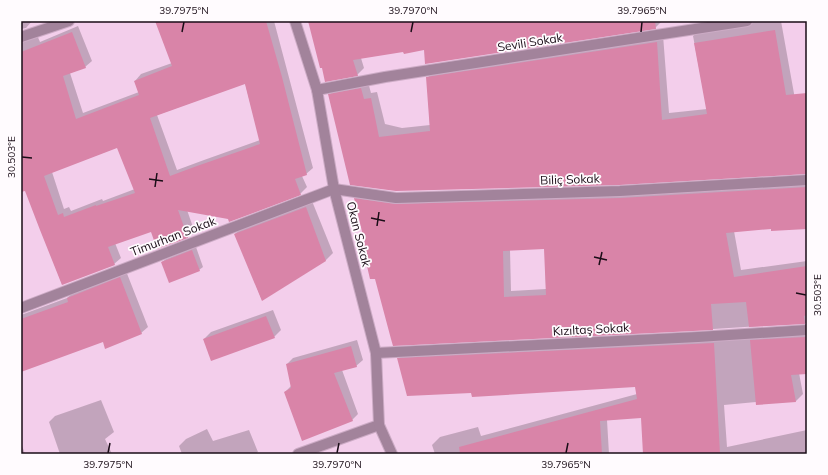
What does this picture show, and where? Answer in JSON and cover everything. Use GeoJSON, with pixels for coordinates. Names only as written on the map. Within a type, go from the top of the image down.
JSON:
{"type":"FeatureCollection","features":[{"type":"Feature","properties":{"kind":"street"},"geometry":{"type":"LineString","coordinates":[[21,37],[69,21]]}},
{"type":"Feature","properties":{"kind":"street","name":"Okan Sokak"},"geometry":{"type":"LineString","coordinates":[[295,21],[317,90],[334,189],[376,353],[379,424],[392,454]]}},
{"type":"Feature","properties":{"kind":"street","name":"Sevili Sokak"},"geometry":{"type":"LineString","coordinates":[[317,90],[386,77],[747,21]]}},
{"type":"Feature","properties":{"kind":"street","name":"Biliç Sokak"},"geometry":{"type":"LineString","coordinates":[[334,189],[396,198],[620,191],[807,180]]}},
{"type":"Feature","properties":{"kind":"street","name":"Timurhan Sokak"},"geometry":{"type":"LineString","coordinates":[[21,308],[334,189]]}},
{"type":"Feature","properties":{"kind":"street","name":"Kızıltaş Sokak"},"geometry":{"type":"LineString","coordinates":[[376,353],[807,330]]}},
{"type":"Feature","properties":{"kind":"street"},"geometry":{"type":"LineString","coordinates":[[298,454],[379,424]]}},
{"type":"Feature","properties":{"kind":"building"},"geometry":{"type":"Polygon","coordinates":[[[155,21],[266,21],[307,175],[295,179],[301,195],[229,222],[228,219],[178,210],[188,238],[157,249],[151,232],[108,247],[115,265],[62,285],[25,191],[21,192],[21,52],[72,32],[86,68],[63,76],[76,119],[139,95],[134,81],[172,66],[155,21]],[[245,84],[150,118],[170,176],[260,144],[245,84]],[[117,148],[44,176],[58,215],[63,213],[64,217],[135,193],[117,148]]]}},
{"type":"Feature","properties":{"kind":"building"},"geometry":{"type":"Polygon","coordinates":[[[308,21],[655,21],[656,29],[425,64],[424,50],[353,60],[358,76],[325,82],[308,21]]]}},
{"type":"Feature","properties":{"kind":"building"},"geometry":{"type":"Polygon","coordinates":[[[775,30],[786,95],[807,93],[807,174],[620,185],[396,191],[350,185],[328,94],[361,88],[364,99],[371,98],[379,137],[430,131],[426,77],[657,42],[662,120],[707,114],[694,43],[775,30]]]}},
{"type":"Feature","properties":{"kind":"building"},"geometry":{"type":"Polygon","coordinates":[[[807,187],[807,229],[771,231],[771,229],[726,233],[734,277],[807,266],[807,315],[804,316],[805,324],[749,327],[746,302],[711,304],[713,330],[393,346],[375,279],[370,279],[362,245],[365,244],[354,198],[396,204],[620,198],[807,187]],[[544,249],[503,251],[504,297],[546,295],[544,249]]]}},
{"type":"Feature","properties":{"kind":"building"},"geometry":{"type":"Polygon","coordinates":[[[306,207],[326,261],[262,301],[234,234],[306,207]]]}},
{"type":"Feature","properties":{"kind":"building"},"geometry":{"type":"Polygon","coordinates":[[[192,250],[200,271],[169,283],[161,262],[192,250]]]}},
{"type":"Feature","properties":{"kind":"building"},"geometry":{"type":"Polygon","coordinates":[[[120,277],[142,334],[105,349],[103,342],[21,372],[21,319],[68,302],[67,298],[120,277]]]}},
{"type":"Feature","properties":{"kind":"building"},"geometry":{"type":"Polygon","coordinates":[[[266,316],[275,338],[211,361],[203,339],[266,316]]]}},
{"type":"Feature","properties":{"kind":"building"},"geometry":{"type":"Polygon","coordinates":[[[806,337],[807,374],[791,375],[796,402],[756,405],[750,340],[806,337]]]}},
{"type":"Feature","properties":{"kind":"building"},"geometry":{"type":"Polygon","coordinates":[[[714,343],[720,454],[643,454],[641,418],[600,421],[602,454],[460,454],[459,447],[637,399],[635,387],[472,397],[471,393],[407,396],[397,358],[714,343]]]}},
{"type":"Feature","properties":{"kind":"building"},"geometry":{"type":"Polygon","coordinates":[[[351,346],[357,367],[334,373],[353,421],[302,441],[284,392],[291,388],[286,364],[351,346]]]}}]}
